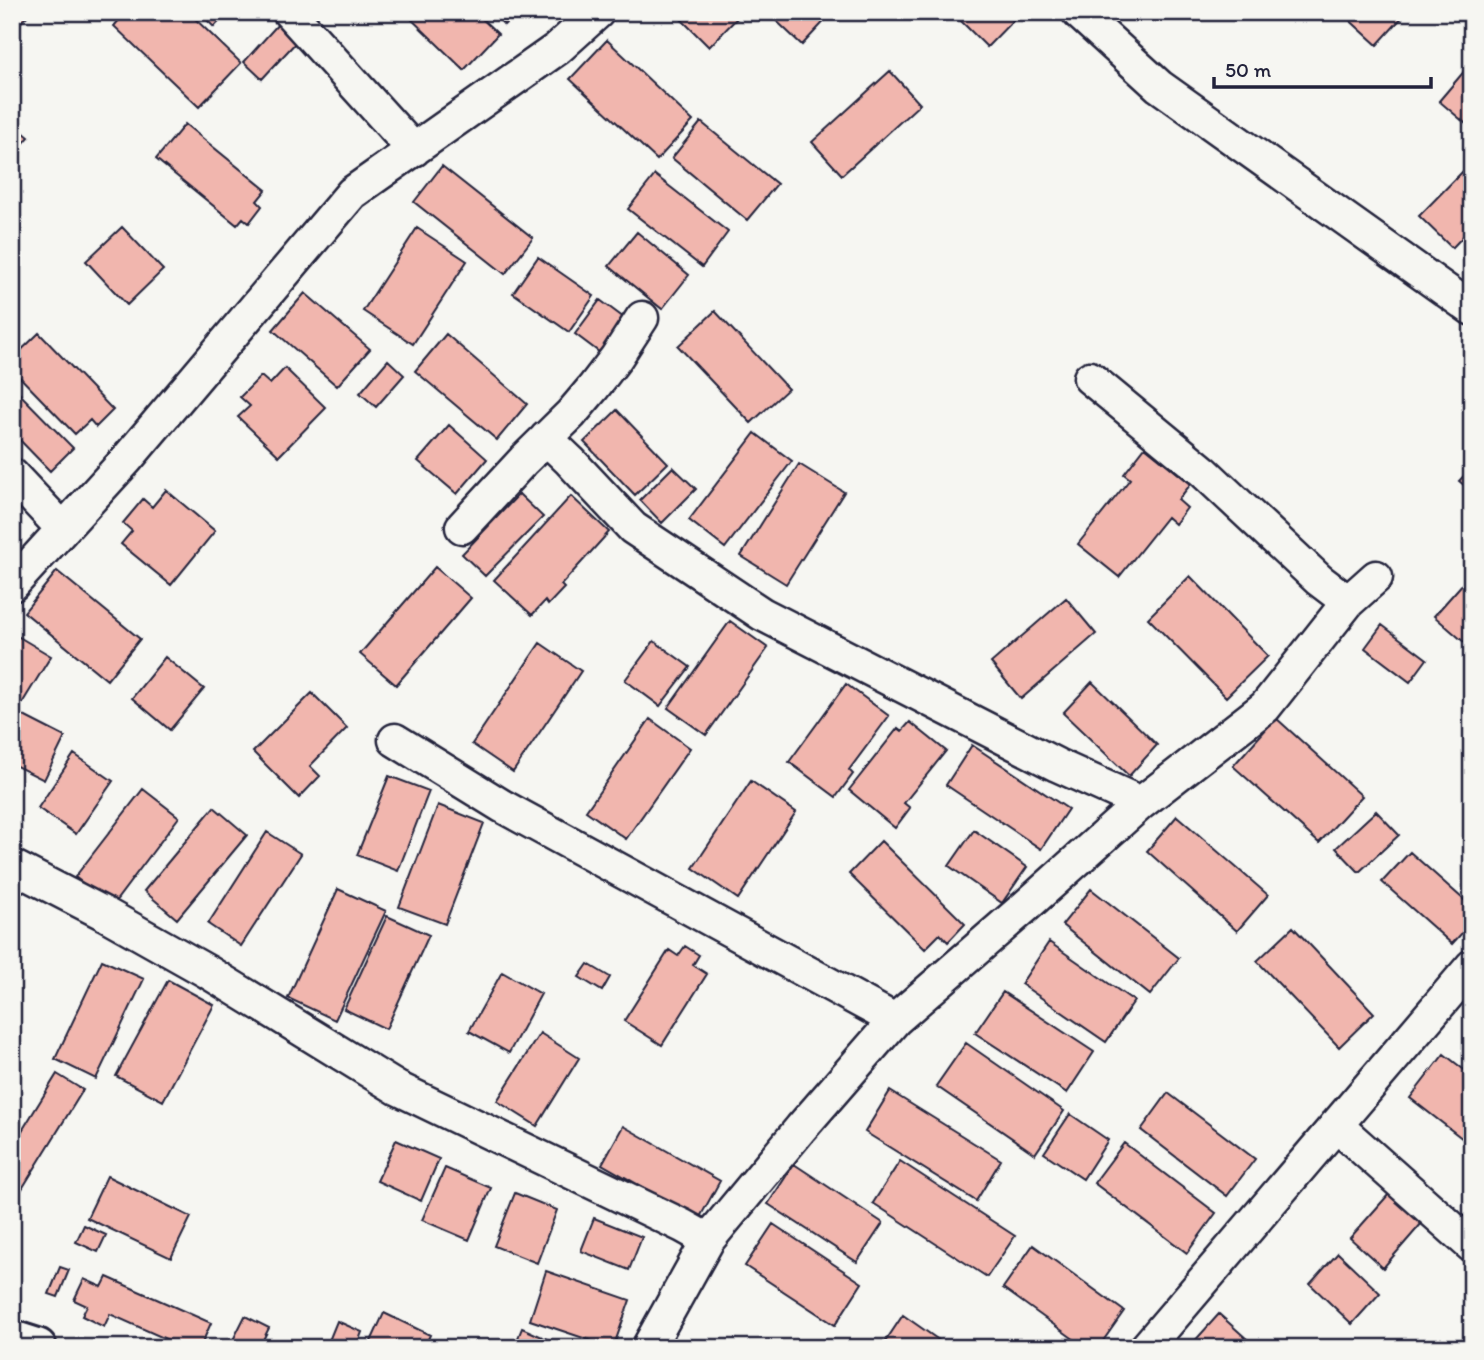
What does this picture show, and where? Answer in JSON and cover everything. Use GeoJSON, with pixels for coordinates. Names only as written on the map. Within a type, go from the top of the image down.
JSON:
{"type":"FeatureCollection","features":[{"type":"Feature","properties":{"kind":"main road"},"geometry":{"type":"LineString","coordinates":[[12,1340],[37,1348]]}},
{"type":"Feature","properties":{"kind":"street"},"geometry":{"type":"LineString","coordinates":[[289,12],[414,150]]}},
{"type":"Feature","properties":{"kind":"street"},"geometry":{"type":"LineString","coordinates":[[12,584],[127,458],[352,193],[558,48],[598,12]]}},
{"type":"Feature","properties":{"kind":"street"},"geometry":{"type":"LineString","coordinates":[[1078,12],[1159,86],[1472,309]]}},
{"type":"Feature","properties":{"kind":"street"},"geometry":{"type":"LineString","coordinates":[[462,527],[571,414],[616,358],[642,318]]}},
{"type":"Feature","properties":{"kind":"street"},"geometry":{"type":"LineString","coordinates":[[1090,378],[1204,472],[1320,580],[1348,602]]}},
{"type":"Feature","properties":{"kind":"street"},"geometry":{"type":"LineString","coordinates":[[545,438],[633,528],[762,614],[1057,765],[1141,803]]}},
{"type":"Feature","properties":{"kind":"street"},"geometry":{"type":"LineString","coordinates":[[12,475],[63,529]]}},
{"type":"Feature","properties":{"kind":"street"},"geometry":{"type":"LineString","coordinates":[[648,1348],[708,1240],[895,1020],[1141,803],[1265,707],[1348,602],[1376,577]]}},
{"type":"Feature","properties":{"kind":"street"},"geometry":{"type":"LineString","coordinates":[[395,740],[502,806],[895,1020]]}},
{"type":"Feature","properties":{"kind":"street"},"geometry":{"type":"LineString","coordinates":[[12,866],[208,972],[397,1088],[708,1240]]}},
{"type":"Feature","properties":{"kind":"street"},"geometry":{"type":"LineString","coordinates":[[1146,1348],[1472,966]]}},
{"type":"Feature","properties":{"kind":"street"},"geometry":{"type":"LineString","coordinates":[[1336,1125],[1472,1246]]}},
{"type":"Feature","properties":{"kind":"building"},"geometry":{"type":"Polygon","coordinates":[[[12,12],[31,12],[12,31],[12,12]]]}},
{"type":"Feature","properties":{"kind":"building"},"geometry":{"type":"Polygon","coordinates":[[[126,12],[188,12],[241,63],[199,107],[114,26],[126,12]]]}},
{"type":"Feature","properties":{"kind":"building"},"geometry":{"type":"Polygon","coordinates":[[[199,12],[228,12],[214,27],[199,12]]]}},
{"type":"Feature","properties":{"kind":"building"},"geometry":{"type":"Polygon","coordinates":[[[404,12],[475,12],[498,34],[464,70],[404,12]]]}},
{"type":"Feature","properties":{"kind":"building"},"geometry":{"type":"Polygon","coordinates":[[[493,12],[518,12],[504,25],[493,12]]]}},
{"type":"Feature","properties":{"kind":"building"},"geometry":{"type":"Polygon","coordinates":[[[674,12],[741,12],[742,13],[709,47],[674,12]]]}},
{"type":"Feature","properties":{"kind":"building"},"geometry":{"type":"Polygon","coordinates":[[[767,12],[833,12],[802,45],[767,12]]]}},
{"type":"Feature","properties":{"kind":"building"},"geometry":{"type":"Polygon","coordinates":[[[962,12],[1021,12],[987,47],[957,17],[962,12]]]}},
{"type":"Feature","properties":{"kind":"building"},"geometry":{"type":"Polygon","coordinates":[[[1346,12],[1407,12],[1377,45],[1344,15],[1346,12]]]}},
{"type":"Feature","properties":{"kind":"building"},"geometry":{"type":"Polygon","coordinates":[[[280,22],[299,39],[262,79],[244,62],[280,22]]]}},
{"type":"Feature","properties":{"kind":"building"},"geometry":{"type":"Polygon","coordinates":[[[607,40],[693,121],[657,160],[570,79],[607,40]]]}},
{"type":"Feature","properties":{"kind":"building"},"geometry":{"type":"Polygon","coordinates":[[[1472,62],[1472,129],[1439,101],[1472,62]]]}},
{"type":"Feature","properties":{"kind":"building"},"geometry":{"type":"Polygon","coordinates":[[[890,71],[920,104],[842,175],[812,142],[890,71]]]}},
{"type":"Feature","properties":{"kind":"building"},"geometry":{"type":"Polygon","coordinates":[[[701,122],[777,184],[747,220],[672,158],[701,122]]]}},
{"type":"Feature","properties":{"kind":"building"},"geometry":{"type":"Polygon","coordinates":[[[12,123],[29,137],[12,156],[12,123]]]}},
{"type":"Feature","properties":{"kind":"building"},"geometry":{"type":"Polygon","coordinates":[[[185,124],[266,190],[257,201],[262,206],[249,223],[243,218],[237,225],[156,159],[185,124]]]}},
{"type":"Feature","properties":{"kind":"building"},"geometry":{"type":"Polygon","coordinates":[[[1471,163],[1472,227],[1452,248],[1419,216],[1471,163]]]}},
{"type":"Feature","properties":{"kind":"building"},"geometry":{"type":"Polygon","coordinates":[[[442,166],[533,238],[505,274],[414,202],[442,166]]]}},
{"type":"Feature","properties":{"kind":"building"},"geometry":{"type":"Polygon","coordinates":[[[655,175],[728,232],[702,267],[628,209],[655,175]]]}},
{"type":"Feature","properties":{"kind":"building"},"geometry":{"type":"Polygon","coordinates":[[[122,227],[163,270],[127,305],[86,261],[122,227]]]}},
{"type":"Feature","properties":{"kind":"building"},"geometry":{"type":"Polygon","coordinates":[[[417,228],[467,261],[413,344],[363,311],[417,228]]]}},
{"type":"Feature","properties":{"kind":"building"},"geometry":{"type":"Polygon","coordinates":[[[637,232],[689,275],[662,309],[609,266],[637,232]]]}},
{"type":"Feature","properties":{"kind":"building"},"geometry":{"type":"Polygon","coordinates":[[[1472,237],[1472,255],[1463,246],[1472,237]]]}},
{"type":"Feature","properties":{"kind":"building"},"geometry":{"type":"Polygon","coordinates":[[[538,257],[594,296],[569,332],[513,293],[538,257]]]}},
{"type":"Feature","properties":{"kind":"building"},"geometry":{"type":"Polygon","coordinates":[[[305,293],[370,349],[337,386],[273,330],[305,293]]]}},
{"type":"Feature","properties":{"kind":"building"},"geometry":{"type":"Polygon","coordinates":[[[600,300],[628,321],[603,355],[575,334],[600,300]]]}},
{"type":"Feature","properties":{"kind":"building"},"geometry":{"type":"Polygon","coordinates":[[[715,311],[788,389],[751,423],[678,346],[715,311]]]}},
{"type":"Feature","properties":{"kind":"building"},"geometry":{"type":"Polygon","coordinates":[[[39,333],[113,410],[96,427],[90,420],[75,434],[12,369],[12,359],[39,333]]]}},
{"type":"Feature","properties":{"kind":"building"},"geometry":{"type":"Polygon","coordinates":[[[446,334],[527,404],[497,440],[415,371],[446,334]]]}},
{"type":"Feature","properties":{"kind":"building"},"geometry":{"type":"Polygon","coordinates":[[[388,360],[404,375],[376,407],[360,393],[388,360]]]}},
{"type":"Feature","properties":{"kind":"building"},"geometry":{"type":"Polygon","coordinates":[[[285,368],[326,408],[279,456],[238,417],[250,406],[240,397],[261,376],[270,384],[285,368]]]}},
{"type":"Feature","properties":{"kind":"building"},"geometry":{"type":"Polygon","coordinates":[[[12,386],[73,448],[50,471],[12,432],[12,386]]]}},
{"type":"Feature","properties":{"kind":"building"},"geometry":{"type":"Polygon","coordinates":[[[617,410],[668,463],[635,495],[584,442],[617,410]]]}},
{"type":"Feature","properties":{"kind":"building"},"geometry":{"type":"Polygon","coordinates":[[[449,425],[487,459],[457,494],[418,461],[449,425]]]}},
{"type":"Feature","properties":{"kind":"building"},"geometry":{"type":"Polygon","coordinates":[[[755,433],[792,461],[725,548],[689,520],[755,433]]]}},
{"type":"Feature","properties":{"kind":"building"},"geometry":{"type":"Polygon","coordinates":[[[1145,447],[1191,484],[1178,500],[1187,508],[1175,524],[1167,517],[1119,577],[1078,544],[1130,479],[1124,474],[1145,447]]]}},
{"type":"Feature","properties":{"kind":"building"},"geometry":{"type":"Polygon","coordinates":[[[799,464],[844,492],[786,584],[741,556],[799,464]]]}},
{"type":"Feature","properties":{"kind":"building"},"geometry":{"type":"Polygon","coordinates":[[[673,467],[696,489],[662,523],[640,500],[673,467]]]}},
{"type":"Feature","properties":{"kind":"building"},"geometry":{"type":"Polygon","coordinates":[[[1472,467],[1472,492],[1459,481],[1472,467]]]}},
{"type":"Feature","properties":{"kind":"building"},"geometry":{"type":"Polygon","coordinates":[[[166,490],[215,531],[171,585],[121,544],[132,531],[123,523],[143,499],[152,507],[166,490]]]}},
{"type":"Feature","properties":{"kind":"building"},"geometry":{"type":"Polygon","coordinates":[[[519,494],[543,517],[485,576],[462,554],[519,494]]]}},
{"type":"Feature","properties":{"kind":"building"},"geometry":{"type":"Polygon","coordinates":[[[571,496],[609,532],[561,585],[564,588],[548,605],[545,601],[532,615],[494,580],[571,496]]]}},
{"type":"Feature","properties":{"kind":"building"},"geometry":{"type":"Polygon","coordinates":[[[435,567],[471,598],[396,685],[360,654],[435,567]]]}},
{"type":"Feature","properties":{"kind":"building"},"geometry":{"type":"Polygon","coordinates":[[[57,571],[140,639],[107,680],[24,612],[57,571]]]}},
{"type":"Feature","properties":{"kind":"building"},"geometry":{"type":"Polygon","coordinates":[[[1472,573],[1472,649],[1434,616],[1472,573]]]}},
{"type":"Feature","properties":{"kind":"building"},"geometry":{"type":"Polygon","coordinates":[[[1190,576],[1268,656],[1226,697],[1148,618],[1190,576]]]}},
{"type":"Feature","properties":{"kind":"building"},"geometry":{"type":"Polygon","coordinates":[[[1066,598],[1096,634],[1021,699],[991,663],[1066,598]]]}},
{"type":"Feature","properties":{"kind":"building"},"geometry":{"type":"Polygon","coordinates":[[[730,621],[768,648],[706,735],[668,708],[730,621]]]}},
{"type":"Feature","properties":{"kind":"building"},"geometry":{"type":"Polygon","coordinates":[[[1382,625],[1427,659],[1410,682],[1365,648],[1382,625]]]}},
{"type":"Feature","properties":{"kind":"building"},"geometry":{"type":"Polygon","coordinates":[[[14,634],[51,656],[21,705],[12,700],[14,634]]]}},
{"type":"Feature","properties":{"kind":"building"},"geometry":{"type":"Polygon","coordinates":[[[654,641],[690,667],[660,706],[625,680],[654,641]]]}},
{"type":"Feature","properties":{"kind":"building"},"geometry":{"type":"Polygon","coordinates":[[[540,643],[581,671],[513,772],[472,744],[540,643]]]}},
{"type":"Feature","properties":{"kind":"building"},"geometry":{"type":"Polygon","coordinates":[[[165,657],[204,689],[170,730],[132,698],[165,657]]]}},
{"type":"Feature","properties":{"kind":"building"},"geometry":{"type":"Polygon","coordinates":[[[1092,682],[1157,745],[1129,776],[1063,713],[1092,682]]]}},
{"type":"Feature","properties":{"kind":"building"},"geometry":{"type":"Polygon","coordinates":[[[846,684],[889,716],[849,770],[853,774],[836,797],[789,762],[846,684]]]}},
{"type":"Feature","properties":{"kind":"building"},"geometry":{"type":"Polygon","coordinates":[[[312,693],[347,728],[310,766],[320,776],[299,798],[253,752],[312,693]]]}},
{"type":"Feature","properties":{"kind":"building"},"geometry":{"type":"Polygon","coordinates":[[[12,710],[65,737],[44,780],[12,764],[12,710]]]}},
{"type":"Feature","properties":{"kind":"building"},"geometry":{"type":"Polygon","coordinates":[[[1276,718],[1362,796],[1319,843],[1233,766],[1276,718]]]}},
{"type":"Feature","properties":{"kind":"building"},"geometry":{"type":"Polygon","coordinates":[[[650,719],[690,748],[626,839],[586,811],[650,719]]]}},
{"type":"Feature","properties":{"kind":"building"},"geometry":{"type":"Polygon","coordinates":[[[910,722],[946,751],[904,803],[910,808],[895,828],[849,790],[898,728],[902,731],[910,722]]]}},
{"type":"Feature","properties":{"kind":"building"},"geometry":{"type":"Polygon","coordinates":[[[972,745],[1068,809],[1041,849],[946,785],[972,745]]]}},
{"type":"Feature","properties":{"kind":"building"},"geometry":{"type":"Polygon","coordinates":[[[74,754],[113,781],[76,834],[38,808],[74,754]]]}},
{"type":"Feature","properties":{"kind":"building"},"geometry":{"type":"Polygon","coordinates":[[[389,776],[429,791],[398,871],[357,855],[389,776]]]}},
{"type":"Feature","properties":{"kind":"building"},"geometry":{"type":"Polygon","coordinates":[[[751,781],[796,812],[738,899],[693,868],[751,781]]]}},
{"type":"Feature","properties":{"kind":"building"},"geometry":{"type":"Polygon","coordinates":[[[143,789],[179,817],[112,906],[75,877],[143,789]]]}},
{"type":"Feature","properties":{"kind":"building"},"geometry":{"type":"Polygon","coordinates":[[[438,805],[484,823],[445,924],[399,907],[438,805]]]}},
{"type":"Feature","properties":{"kind":"building"},"geometry":{"type":"Polygon","coordinates":[[[214,807],[247,835],[177,919],[144,891],[214,807]]]}},
{"type":"Feature","properties":{"kind":"building"},"geometry":{"type":"Polygon","coordinates":[[[1376,811],[1399,835],[1359,872],[1336,848],[1376,811]]]}},
{"type":"Feature","properties":{"kind":"building"},"geometry":{"type":"Polygon","coordinates":[[[1177,816],[1268,895],[1237,931],[1147,851],[1177,816]]]}},
{"type":"Feature","properties":{"kind":"building"},"geometry":{"type":"Polygon","coordinates":[[[974,830],[1027,867],[1002,903],[949,866],[974,830]]]}},
{"type":"Feature","properties":{"kind":"building"},"geometry":{"type":"Polygon","coordinates":[[[267,832],[301,854],[241,946],[208,924],[267,832]]]}},
{"type":"Feature","properties":{"kind":"building"},"geometry":{"type":"Polygon","coordinates":[[[881,841],[965,924],[948,942],[940,934],[925,949],[849,874],[881,841]]]}},
{"type":"Feature","properties":{"kind":"building"},"geometry":{"type":"Polygon","coordinates":[[[1410,852],[1472,907],[1472,922],[1452,944],[1382,882],[1410,852]]]}},
{"type":"Feature","properties":{"kind":"building"},"geometry":{"type":"Polygon","coordinates":[[[338,889],[386,911],[335,1020],[288,998],[338,889]]]}},
{"type":"Feature","properties":{"kind":"building"},"geometry":{"type":"Polygon","coordinates":[[[1091,889],[1179,958],[1150,995],[1062,925],[1091,889]]]}},
{"type":"Feature","properties":{"kind":"building"},"geometry":{"type":"Polygon","coordinates":[[[387,916],[429,935],[386,1029],[344,1009],[387,916]]]}},
{"type":"Feature","properties":{"kind":"building"},"geometry":{"type":"Polygon","coordinates":[[[1293,927],[1374,1013],[1339,1047],[1257,961],[1293,927]]]}},
{"type":"Feature","properties":{"kind":"building"},"geometry":{"type":"Polygon","coordinates":[[[1049,942],[1134,1001],[1106,1042],[1021,984],[1049,942]]]}},
{"type":"Feature","properties":{"kind":"building"},"geometry":{"type":"Polygon","coordinates":[[[685,946],[699,955],[693,965],[707,974],[662,1045],[624,1021],[669,950],[678,956],[685,946]]]}},
{"type":"Feature","properties":{"kind":"building"},"geometry":{"type":"Polygon","coordinates":[[[102,960],[144,979],[96,1079],[55,1059],[102,960]]]}},
{"type":"Feature","properties":{"kind":"building"},"geometry":{"type":"Polygon","coordinates":[[[588,964],[610,977],[602,991],[579,977],[588,964]]]}},
{"type":"Feature","properties":{"kind":"building"},"geometry":{"type":"Polygon","coordinates":[[[502,972],[541,994],[509,1053],[469,1031],[502,972]]]}},
{"type":"Feature","properties":{"kind":"building"},"geometry":{"type":"Polygon","coordinates":[[[168,980],[214,1005],[163,1101],[116,1076],[168,980]]]}},
{"type":"Feature","properties":{"kind":"building"},"geometry":{"type":"Polygon","coordinates":[[[1003,992],[1094,1052],[1067,1093],[975,1033],[1003,992]]]}},
{"type":"Feature","properties":{"kind":"building"},"geometry":{"type":"Polygon","coordinates":[[[540,1033],[579,1058],[537,1126],[497,1101],[540,1033]]]}},
{"type":"Feature","properties":{"kind":"building"},"geometry":{"type":"Polygon","coordinates":[[[966,1043],[1064,1111],[1035,1154],[936,1086],[966,1043]]]}},
{"type":"Feature","properties":{"kind":"building"},"geometry":{"type":"Polygon","coordinates":[[[1444,1054],[1472,1076],[1472,1146],[1410,1098],[1444,1054]]]}},
{"type":"Feature","properties":{"kind":"building"},"geometry":{"type":"Polygon","coordinates":[[[57,1074],[83,1090],[12,1205],[12,1147],[57,1074]]]}},
{"type":"Feature","properties":{"kind":"building"},"geometry":{"type":"Polygon","coordinates":[[[890,1091],[1001,1160],[976,1201],[865,1132],[890,1091]]]}},
{"type":"Feature","properties":{"kind":"building"},"geometry":{"type":"Polygon","coordinates":[[[1168,1093],[1255,1159],[1227,1196],[1141,1130],[1168,1093]]]}},
{"type":"Feature","properties":{"kind":"building"},"geometry":{"type":"Polygon","coordinates":[[[1070,1114],[1108,1140],[1083,1179],[1044,1153],[1070,1114]]]}},
{"type":"Feature","properties":{"kind":"building"},"geometry":{"type":"Polygon","coordinates":[[[623,1126],[720,1181],[699,1219],[602,1164],[623,1126]]]}},
{"type":"Feature","properties":{"kind":"building"},"geometry":{"type":"Polygon","coordinates":[[[396,1140],[439,1159],[421,1201],[377,1181],[396,1140]]]}},
{"type":"Feature","properties":{"kind":"building"},"geometry":{"type":"Polygon","coordinates":[[[1124,1143],[1216,1213],[1187,1253],[1094,1183],[1124,1143]]]}},
{"type":"Feature","properties":{"kind":"building"},"geometry":{"type":"Polygon","coordinates":[[[900,1161],[1015,1236],[987,1277],[873,1203],[900,1161]]]}},
{"type":"Feature","properties":{"kind":"building"},"geometry":{"type":"Polygon","coordinates":[[[794,1164],[883,1223],[857,1262],[768,1204],[794,1164]]]}},
{"type":"Feature","properties":{"kind":"building"},"geometry":{"type":"Polygon","coordinates":[[[445,1168],[491,1188],[469,1240],[422,1220],[445,1168]]]}},
{"type":"Feature","properties":{"kind":"building"},"geometry":{"type":"Polygon","coordinates":[[[107,1176],[191,1217],[171,1258],[87,1218],[107,1176]]]}},
{"type":"Feature","properties":{"kind":"building"},"geometry":{"type":"Polygon","coordinates":[[[515,1193],[557,1210],[537,1263],[494,1246],[515,1193]]]}},
{"type":"Feature","properties":{"kind":"building"},"geometry":{"type":"Polygon","coordinates":[[[1389,1194],[1422,1223],[1383,1268],[1350,1238],[1389,1194]]]}},
{"type":"Feature","properties":{"kind":"building"},"geometry":{"type":"Polygon","coordinates":[[[594,1218],[642,1237],[629,1270],[581,1251],[594,1218]]]}},
{"type":"Feature","properties":{"kind":"building"},"geometry":{"type":"Polygon","coordinates":[[[773,1224],[862,1283],[835,1325],[745,1266],[773,1224]]]}},
{"type":"Feature","properties":{"kind":"building"},"geometry":{"type":"Polygon","coordinates":[[[84,1225],[106,1235],[98,1252],[76,1242],[84,1225]]]}},
{"type":"Feature","properties":{"kind":"building"},"geometry":{"type":"Polygon","coordinates":[[[1033,1245],[1124,1311],[1098,1348],[1086,1348],[1003,1288],[1033,1245]]]}},
{"type":"Feature","properties":{"kind":"building"},"geometry":{"type":"Polygon","coordinates":[[[1338,1253],[1380,1293],[1352,1324],[1310,1284],[1338,1253]]]}},
{"type":"Feature","properties":{"kind":"building"},"geometry":{"type":"Polygon","coordinates":[[[60,1267],[69,1270],[58,1297],[49,1294],[60,1267]]]}},
{"type":"Feature","properties":{"kind":"building"},"geometry":{"type":"Polygon","coordinates":[[[546,1271],[630,1300],[613,1348],[530,1320],[546,1271]]]}},
{"type":"Feature","properties":{"kind":"building"},"geometry":{"type":"Polygon","coordinates":[[[107,1277],[211,1323],[200,1348],[186,1348],[110,1314],[104,1327],[82,1316],[87,1306],[74,1300],[84,1279],[102,1287],[107,1277]]]}},
{"type":"Feature","properties":{"kind":"building"},"geometry":{"type":"Polygon","coordinates":[[[384,1313],[430,1335],[424,1348],[368,1348],[384,1313]]]}},
{"type":"Feature","properties":{"kind":"building"},"geometry":{"type":"Polygon","coordinates":[[[1219,1314],[1257,1348],[1193,1348],[1191,1345],[1219,1314]]]}},
{"type":"Feature","properties":{"kind":"building"},"geometry":{"type":"Polygon","coordinates":[[[903,1315],[950,1348],[881,1348],[903,1315]]]}},
{"type":"Feature","properties":{"kind":"building"},"geometry":{"type":"Polygon","coordinates":[[[245,1316],[269,1328],[259,1348],[245,1348],[232,1342],[245,1316]]]}},
{"type":"Feature","properties":{"kind":"building"},"geometry":{"type":"Polygon","coordinates":[[[337,1321],[362,1332],[356,1348],[326,1348],[337,1321]]]}},
{"type":"Feature","properties":{"kind":"building"},"geometry":{"type":"Polygon","coordinates":[[[522,1328],[567,1348],[514,1348],[522,1328]]]}},
{"type":"Feature","properties":{"kind":"building"},"geometry":{"type":"Polygon","coordinates":[[[274,1340],[284,1345],[283,1348],[270,1348],[274,1340]]]}}]}
